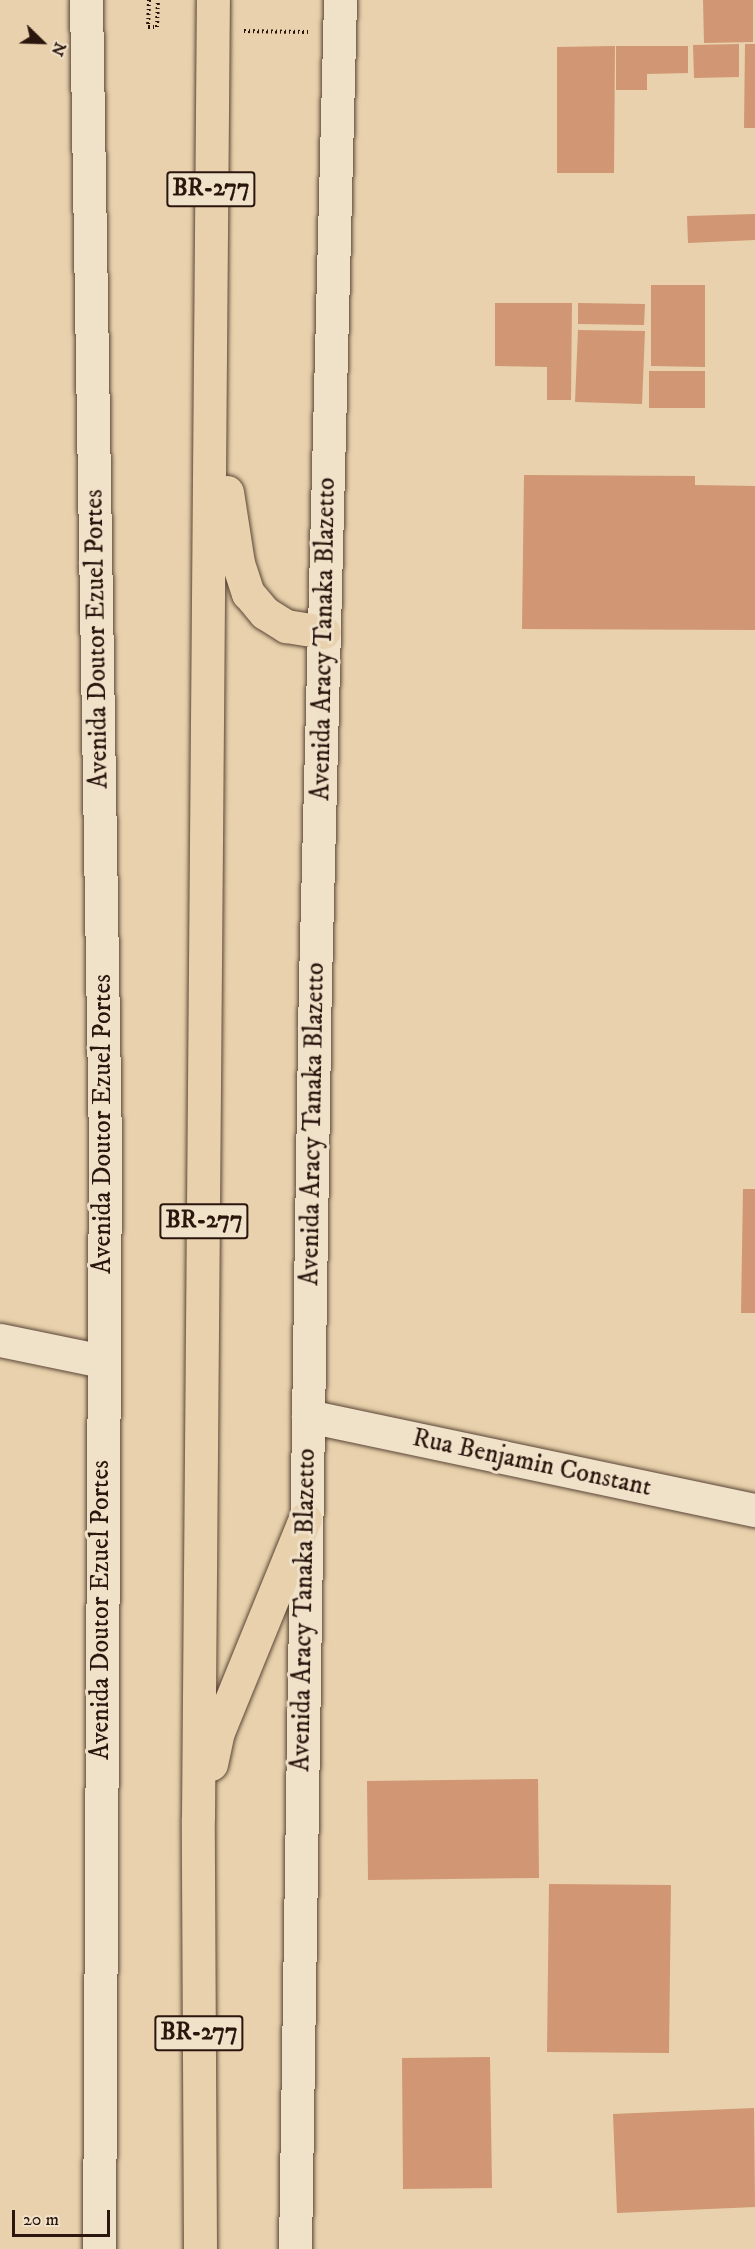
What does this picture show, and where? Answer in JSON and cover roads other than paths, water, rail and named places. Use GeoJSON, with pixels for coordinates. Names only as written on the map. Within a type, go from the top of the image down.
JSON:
{"type":"FeatureCollection","features":[{"type":"Feature","properties":{"kind":"highway","name":"BR-277"},"geometry":{"type":"LineString","coordinates":[[200,2249],[198,1818],[210,604],[208,377],[213,0]]}},
{"type":"Feature","properties":{"kind":"highway"},"geometry":{"type":"LineString","coordinates":[[208,377],[238,563],[248,593],[265,613],[286,626],[324,632]]}},
{"type":"Feature","properties":{"kind":"highway"},"geometry":{"type":"LineString","coordinates":[[198,1818],[218,1732],[305,1519]]}},
{"type":"Feature","properties":{"kind":"main road","name":"Avenida Doutor Ezuel Portes"},"geometry":{"type":"LineString","coordinates":[[86,0],[105,1145],[102,1361],[99,2249]]}},
{"type":"Feature","properties":{"kind":"main road","name":"Avenida Aracy Tanaka Blazetto"},"geometry":{"type":"LineString","coordinates":[[295,2249],[305,1519],[340,0]]}},
{"type":"Feature","properties":{"kind":"main road"},"geometry":{"type":"LineString","coordinates":[[0,1340],[102,1361]]}},
{"type":"Feature","properties":{"kind":"main road","name":"Rua Benjamin Constant"},"geometry":{"type":"LineString","coordinates":[[308,1416],[755,1510]]}}]}
